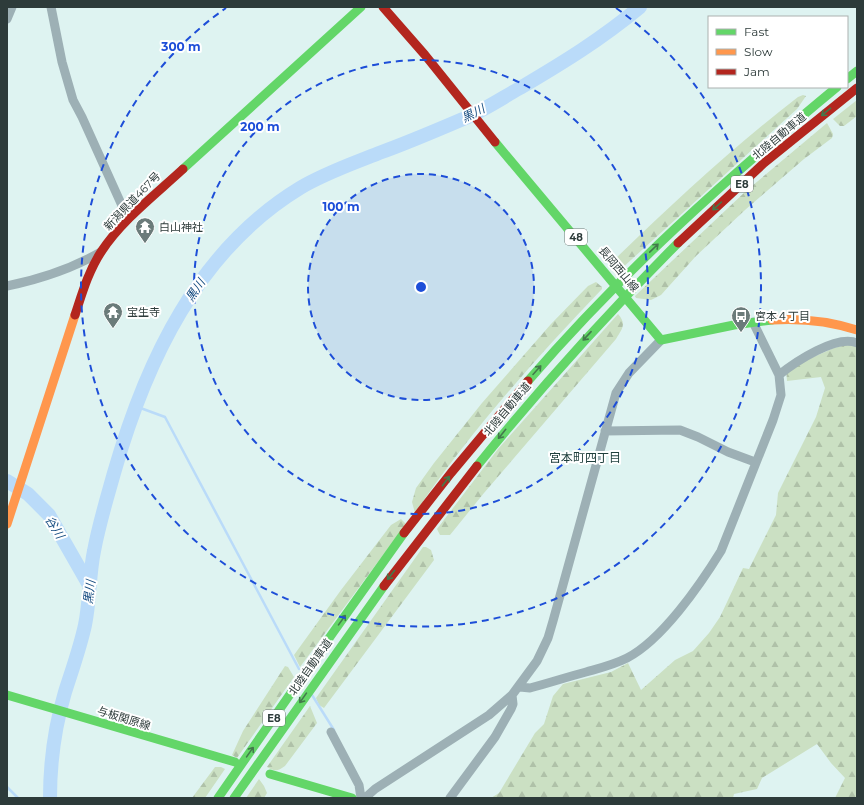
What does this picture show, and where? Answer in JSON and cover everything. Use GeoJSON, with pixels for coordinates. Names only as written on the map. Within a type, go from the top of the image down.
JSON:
{"type":"FeatureCollection","features":[{"type":"Feature","properties":{"kind":"main road","name":"新潟県道467号"},"geometry":{"type":"LineString","coordinates":[[7,524],[87,279],[101,252],[128,219],[361,7]]}},
{"type":"Feature","properties":{"kind":"main road","name":"長岡西山線"},"geometry":{"type":"LineString","coordinates":[[383,7],[426,55],[490,136],[661,340]]}},
{"type":"Feature","properties":{"kind":"main road"},"geometry":{"type":"LineString","coordinates":[[848,78],[857,72]]}},
{"type":"Feature","properties":{"kind":"main road","name":"北陸自動車道"},"geometry":{"type":"LineString","coordinates":[[218,798],[319,651],[422,512],[531,377],[626,275],[724,183],[836,88]]}},
{"type":"Feature","properties":{"kind":"main road","name":"北陸自動車道"},"geometry":{"type":"LineString","coordinates":[[234,798],[325,666],[415,544],[516,416],[634,286],[732,193],[857,88]]}},
{"type":"Feature","properties":{"kind":"main road"},"geometry":{"type":"LineString","coordinates":[[661,340],[753,322],[800,318],[835,323],[857,330]]}},
{"type":"Feature","properties":{"kind":"main road","name":"与板関原線"},"geometry":{"type":"LineString","coordinates":[[7,695],[235,762]]}},
{"type":"Feature","properties":{"kind":"main road"},"geometry":{"type":"LineString","coordinates":[[270,774],[352,798]]}},
{"type":"Feature","properties":{"kind":"main road"},"geometry":{"type":"LineString","coordinates":[[315,788],[315,798]]}},
{"type":"Feature","properties":{"kind":"street"},"geometry":{"type":"LineString","coordinates":[[7,19],[12,7]]}},
{"type":"Feature","properties":{"kind":"street"},"geometry":{"type":"LineString","coordinates":[[51,7],[62,62],[73,100],[128,219]]}},
{"type":"Feature","properties":{"kind":"street"},"geometry":{"type":"LineString","coordinates":[[7,286],[35,280],[65,271],[101,252]]}},
{"type":"Feature","properties":{"kind":"street"},"geometry":{"type":"LineString","coordinates":[[520,687],[530,688],[614,664],[640,650],[652,640],[680,608],[721,551],[755,462],[773,420],[781,395],[779,375],[753,322]]}},
{"type":"Feature","properties":{"kind":"street"},"geometry":{"type":"LineString","coordinates":[[365,798],[375,789],[484,718],[520,687],[537,662],[548,638],[616,393],[629,374],[661,340]]}},
{"type":"Feature","properties":{"kind":"street"},"geometry":{"type":"LineString","coordinates":[[779,375],[792,364],[830,345],[850,340],[857,343]]}},
{"type":"Feature","properties":{"kind":"street"},"geometry":{"type":"LineString","coordinates":[[605,431],[680,430],[728,452],[755,462]]}},
{"type":"Feature","properties":{"kind":"street"},"geometry":{"type":"LineString","coordinates":[[450,798],[495,737],[511,709],[513,704],[512,695]]}},
{"type":"Feature","properties":{"kind":"street"},"geometry":{"type":"LineString","coordinates":[[332,732],[359,785],[361,798]]}},
{"type":"Feature","properties":{"kind":"green space"},"geometry":{"type":"Polygon","coordinates":[[[803,95],[806,96],[797,109],[620,270],[613,265],[614,260],[704,176],[774,116],[798,97],[803,95]]]}},
{"type":"Feature","properties":{"kind":"green space"},"geometry":{"type":"Polygon","coordinates":[[[857,100],[857,116],[844,126],[840,126],[833,119],[857,100]]]}},
{"type":"Feature","properties":{"kind":"green space"},"geometry":{"type":"Polygon","coordinates":[[[827,123],[833,134],[832,138],[804,159],[745,210],[696,256],[661,295],[651,300],[636,298],[635,296],[746,191],[827,123]]]}},
{"type":"Feature","properties":{"kind":"green space"},"geometry":{"type":"Polygon","coordinates":[[[596,282],[602,287],[602,289],[552,342],[504,397],[458,454],[415,513],[412,502],[416,488],[434,463],[482,403],[551,324],[588,286],[596,282]]]}},
{"type":"Feature","properties":{"kind":"green space"},"geometry":{"type":"Polygon","coordinates":[[[618,314],[621,318],[623,326],[616,339],[450,535],[440,535],[437,529],[498,449],[618,314]]]}},
{"type":"Feature","properties":{"kind":"green space"},"geometry":{"type":"Polygon","coordinates":[[[851,344],[857,345],[857,798],[835,798],[845,778],[831,763],[817,744],[762,778],[757,789],[734,794],[733,798],[491,798],[499,793],[535,733],[544,724],[553,696],[563,684],[611,672],[628,663],[641,690],[675,660],[693,651],[709,633],[720,617],[743,568],[749,569],[776,515],[778,493],[816,417],[825,388],[821,377],[787,381],[786,369],[834,348],[851,344]]]}},
{"type":"Feature","properties":{"kind":"green space"},"geometry":{"type":"Polygon","coordinates":[[[401,519],[406,524],[300,667],[294,655],[341,590],[391,525],[401,519]]]}},
{"type":"Feature","properties":{"kind":"green space"},"geometry":{"type":"Polygon","coordinates":[[[423,547],[431,550],[434,560],[324,708],[319,705],[316,698],[423,547]]]}},
{"type":"Feature","properties":{"kind":"green space"},"geometry":{"type":"Polygon","coordinates":[[[285,666],[288,667],[294,677],[237,758],[232,755],[243,731],[285,666]]]}},
{"type":"Feature","properties":{"kind":"green space"},"geometry":{"type":"Polygon","coordinates":[[[310,706],[317,723],[285,766],[276,770],[272,770],[267,767],[310,706]]]}},
{"type":"Feature","properties":{"kind":"green space"},"geometry":{"type":"Polygon","coordinates":[[[215,767],[225,769],[205,798],[192,798],[215,767]]]}},
{"type":"Feature","properties":{"kind":"green space"},"geometry":{"type":"Polygon","coordinates":[[[259,779],[267,793],[264,798],[246,798],[259,779]]]}},
{"type":"Feature","properties":{"kind":"waterway","name":"黒川"},"geometry":{"type":"LineString","coordinates":[[50,798],[52,758],[58,718],[85,625],[94,551],[114,473],[142,390],[160,350],[181,312],[205,276],[232,243],[264,213],[300,188],[339,169],[421,137],[478,112],[582,50],[611,30],[640,7]]}},
{"type":"Feature","properties":{"kind":"waterway"},"geometry":{"type":"LineString","coordinates":[[135,406],[165,417],[299,669]]}},
{"type":"Feature","properties":{"kind":"waterway","name":"谷川"},"geometry":{"type":"LineString","coordinates":[[7,481],[28,494],[49,515],[89,585]]}},
{"type":"Feature","properties":{"kind":"waterway"},"geometry":{"type":"LineString","coordinates":[[312,695],[334,730]]}},
{"type":"Feature","properties":{"kind":"waterway"},"geometry":{"type":"LineString","coordinates":[[7,787],[18,798]]}},
{"type":"Feature","properties":{"kind":"traffic: fast"},"geometry":{"type":"LineString","coordinates":[[183,169],[361,7]]}},
{"type":"Feature","properties":{"kind":"traffic: fast"},"geometry":{"type":"LineString","coordinates":[[848,78],[857,71]]}},
{"type":"Feature","properties":{"kind":"traffic: fast"},"geometry":{"type":"LineString","coordinates":[[528,381],[600,302],[676,228],[755,156],[836,88]]}},
{"type":"Feature","properties":{"kind":"traffic: fast"},"geometry":{"type":"LineString","coordinates":[[495,142],[661,340],[734,325],[772,320]]}},
{"type":"Feature","properties":{"kind":"traffic: fast"},"geometry":{"type":"LineString","coordinates":[[477,466],[574,352],[678,243]]}},
{"type":"Feature","properties":{"kind":"traffic: fast"},"geometry":{"type":"LineString","coordinates":[[218,798],[404,533]]}},
{"type":"Feature","properties":{"kind":"traffic: fast"},"geometry":{"type":"LineString","coordinates":[[234,798],[384,586]]}},
{"type":"Feature","properties":{"kind":"traffic: fast"},"geometry":{"type":"LineString","coordinates":[[7,695],[235,762]]}},
{"type":"Feature","properties":{"kind":"traffic: fast"},"geometry":{"type":"LineString","coordinates":[[270,774],[352,798]]}},
{"type":"Feature","properties":{"kind":"traffic: slow"},"geometry":{"type":"LineString","coordinates":[[7,524],[75,315]]}},
{"type":"Feature","properties":{"kind":"traffic: slow"},"geometry":{"type":"LineString","coordinates":[[772,320],[794,319],[815,321],[836,324],[857,330]]}},
{"type":"Feature","properties":{"kind":"traffic: jam"},"geometry":{"type":"LineString","coordinates":[[383,7],[425,55],[495,142]]}},
{"type":"Feature","properties":{"kind":"traffic: jam"},"geometry":{"type":"LineString","coordinates":[[678,243],[764,163],[857,88]]}},
{"type":"Feature","properties":{"kind":"traffic: jam"},"geometry":{"type":"LineString","coordinates":[[75,315],[92,267],[109,240],[139,208],[183,169]]}},
{"type":"Feature","properties":{"kind":"traffic: jam"},"geometry":{"type":"LineString","coordinates":[[404,533],[451,473],[528,381]]}},
{"type":"Feature","properties":{"kind":"traffic: jam"},"geometry":{"type":"LineString","coordinates":[[384,586],[477,466]]}},
{"type":"Feature","properties":{"kind":"place","name":"白山神社"},"geometry":{"type":"Point","coordinates":[145,244]}},
{"type":"Feature","properties":{"kind":"place","name":"宝生寺"},"geometry":{"type":"Point","coordinates":[113,329]}},
{"type":"Feature","properties":{"kind":"place","name":"宮本４丁目"},"geometry":{"type":"Point","coordinates":[741,333]}},
{"type":"Feature","properties":{"kind":"district","name":"宮本町四丁目"},"geometry":{"type":"Point","coordinates":[585,457]}}]}
